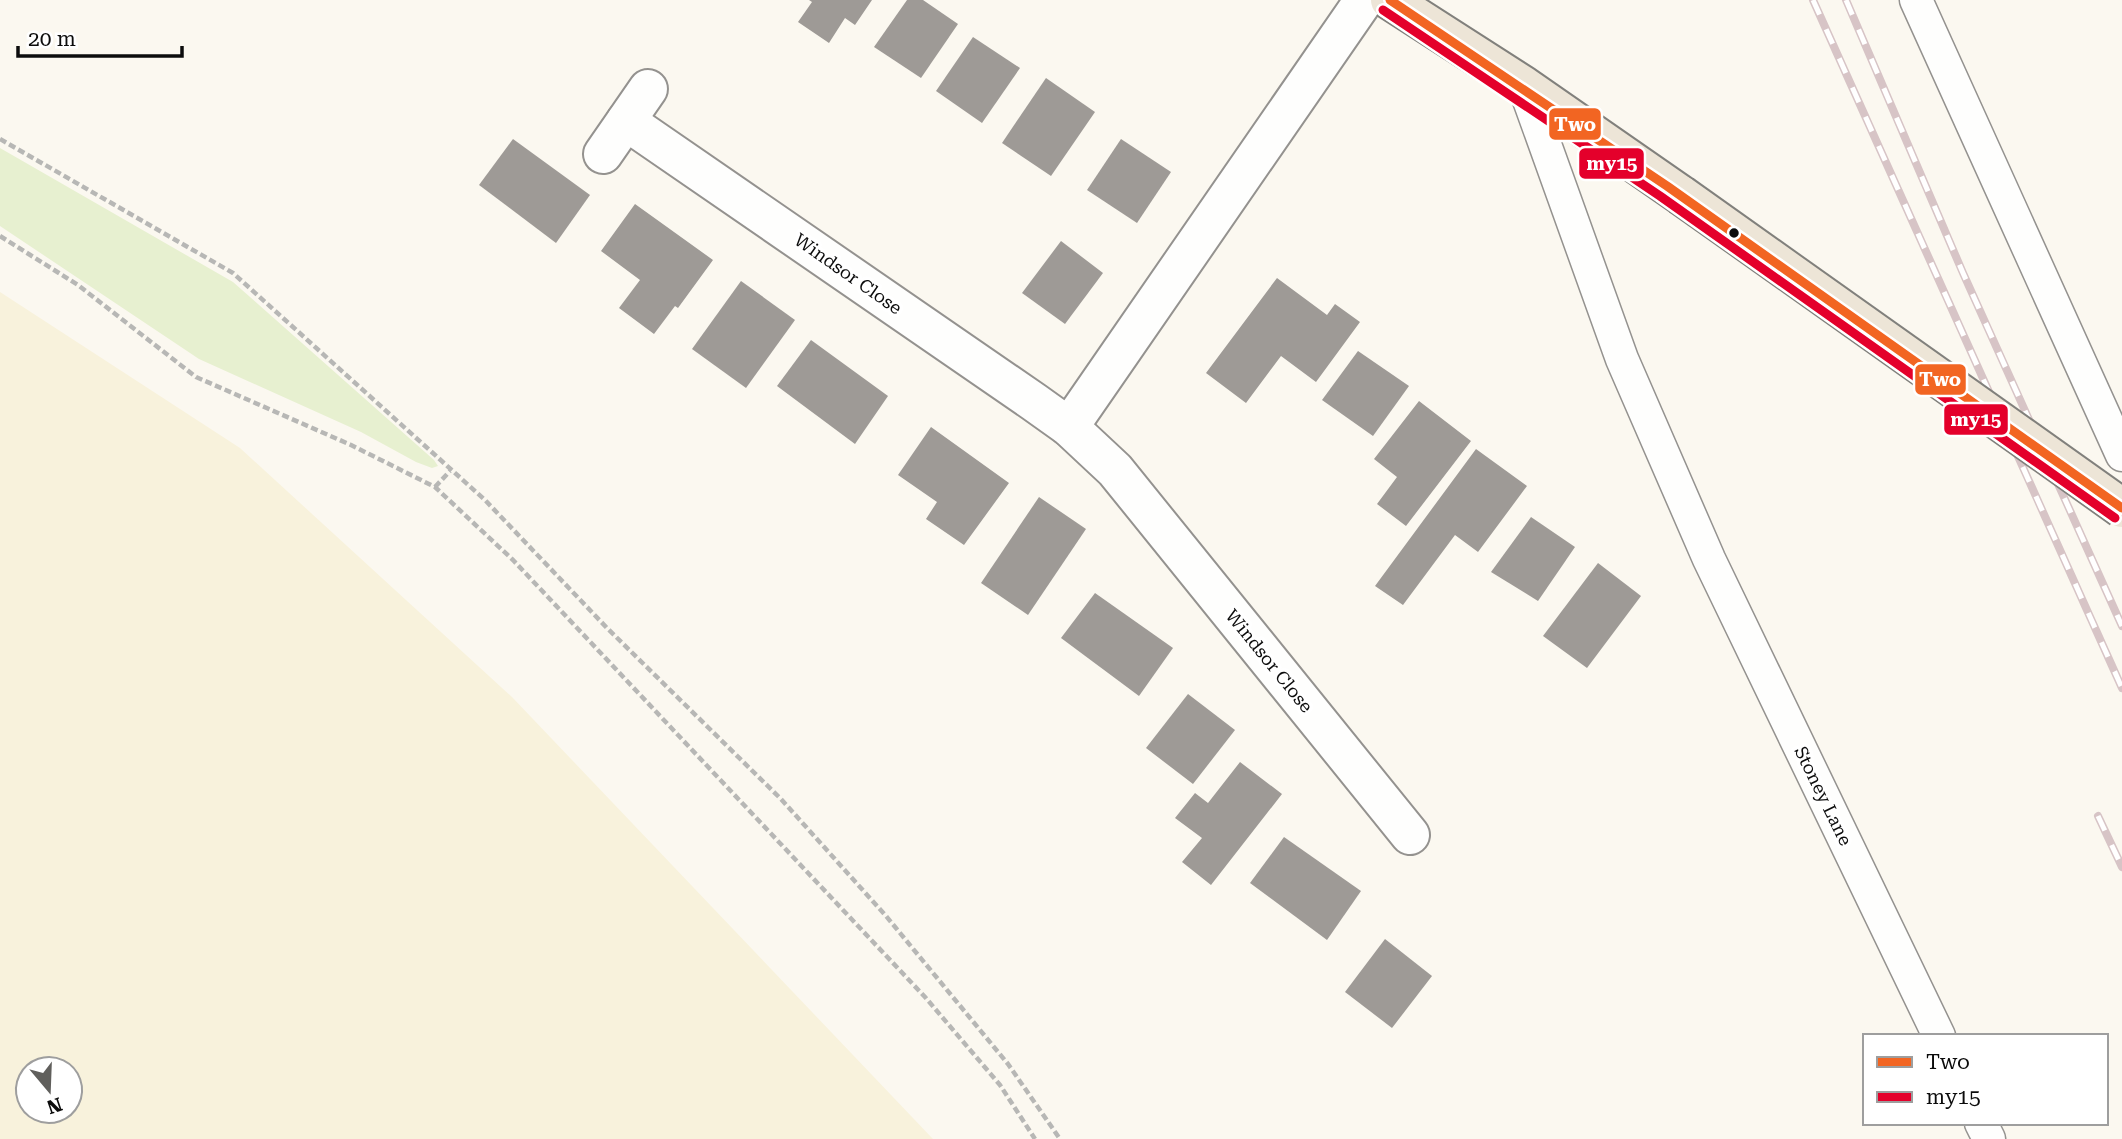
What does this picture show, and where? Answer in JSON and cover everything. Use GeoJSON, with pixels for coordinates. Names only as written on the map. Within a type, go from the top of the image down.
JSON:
{"type":"FeatureCollection","features":[{"type":"Feature","properties":{"kind":"main road"},"geometry":{"type":"LineString","coordinates":[[1390,0],[1524,86],[2122,508]]}},
{"type":"Feature","properties":{"kind":"street"},"geometry":{"type":"LineString","coordinates":[[1069,427],[1364,0]]}},
{"type":"Feature","properties":{"kind":"street"},"geometry":{"type":"LineString","coordinates":[[603,154],[648,89]]}},
{"type":"Feature","properties":{"kind":"street","name":"Windsor Close"},"geometry":{"type":"LineString","coordinates":[[626,121],[1069,427],[1115,470],[1410,835]]}},
{"type":"Feature","properties":{"kind":"lane"},"geometry":{"type":"LineString","coordinates":[[1916,0],[2122,455]]}},
{"type":"Feature","properties":{"kind":"lane","name":"Stoney Lane"},"geometry":{"type":"LineString","coordinates":[[1524,86],[1633,384],[1709,559],[1938,1034]]}},
{"type":"Feature","properties":{"kind":"path"},"geometry":{"type":"LineString","coordinates":[[0,139],[233,272],[485,500],[607,628],[780,799],[886,916],[1007,1064],[1060,1139]]}},
{"type":"Feature","properties":{"kind":"path"},"geometry":{"type":"LineString","coordinates":[[0,236],[78,285],[195,377],[351,445],[435,487],[513,560],[925,996],[1000,1085],[1035,1139]]}},
{"type":"Feature","properties":{"kind":"path"},"geometry":{"type":"LineString","coordinates":[[435,487],[450,471]]}},
{"type":"Feature","properties":{"kind":"shaded area"},"geometry":{"type":"Polygon","coordinates":[[[0,292],[240,448],[512,697],[933,1139],[0,1139],[0,292]]]}},
{"type":"Feature","properties":{"kind":"green space"},"geometry":{"type":"Polygon","coordinates":[[[0,148],[233,282],[438,466],[432,468],[416,462],[361,432],[199,359],[0,226],[0,148]]]}},
{"type":"Feature","properties":{"kind":"building"},"geometry":{"type":"Polygon","coordinates":[[[809,0],[872,0],[855,25],[845,18],[829,43],[798,22],[812,2],[809,0]]]}},
{"type":"Feature","properties":{"kind":"building"},"geometry":{"type":"Polygon","coordinates":[[[907,0],[923,0],[958,24],[921,78],[874,47],[907,0]]]}},
{"type":"Feature","properties":{"kind":"building"},"geometry":{"type":"Polygon","coordinates":[[[973,37],[1020,68],[982,123],[936,91],[973,37]]]}},
{"type":"Feature","properties":{"kind":"building"},"geometry":{"type":"Polygon","coordinates":[[[1046,78],[1095,112],[1051,176],[1002,143],[1046,78]]]}},
{"type":"Feature","properties":{"kind":"building"},"geometry":{"type":"Polygon","coordinates":[[[513,139],[590,195],[556,243],[479,185],[513,139]]]}},
{"type":"Feature","properties":{"kind":"building"},"geometry":{"type":"Polygon","coordinates":[[[1121,139],[1171,172],[1137,223],[1087,190],[1121,139]]]}},
{"type":"Feature","properties":{"kind":"building"},"geometry":{"type":"Polygon","coordinates":[[[635,204],[713,260],[678,308],[675,306],[654,334],[619,308],[640,280],[601,251],[635,204]]]}},
{"type":"Feature","properties":{"kind":"building"},"geometry":{"type":"Polygon","coordinates":[[[1061,241],[1103,273],[1065,324],[1022,293],[1061,241]]]}},
{"type":"Feature","properties":{"kind":"building"},"geometry":{"type":"Polygon","coordinates":[[[1277,278],[1327,315],[1335,304],[1360,322],[1316,382],[1281,356],[1246,403],[1206,373],[1277,278]]]}},
{"type":"Feature","properties":{"kind":"building"},"geometry":{"type":"Polygon","coordinates":[[[741,281],[795,320],[746,388],[692,349],[741,281]]]}},
{"type":"Feature","properties":{"kind":"building"},"geometry":{"type":"Polygon","coordinates":[[[811,340],[888,396],[855,444],[777,386],[811,340]]]}},
{"type":"Feature","properties":{"kind":"building"},"geometry":{"type":"Polygon","coordinates":[[[1358,351],[1409,386],[1373,436],[1322,400],[1358,351]]]}},
{"type":"Feature","properties":{"kind":"building"},"geometry":{"type":"Polygon","coordinates":[[[1419,401],[1471,441],[1406,526],[1377,504],[1397,477],[1374,459],[1419,401]]]}},
{"type":"Feature","properties":{"kind":"building"},"geometry":{"type":"Polygon","coordinates":[[[931,427],[1009,483],[964,545],[926,519],[937,502],[898,475],[931,427]]]}},
{"type":"Feature","properties":{"kind":"building"},"geometry":{"type":"Polygon","coordinates":[[[1476,449],[1527,486],[1478,552],[1455,535],[1403,605],[1375,586],[1476,449]]]}},
{"type":"Feature","properties":{"kind":"building"},"geometry":{"type":"Polygon","coordinates":[[[1039,497],[1086,529],[1028,615],[981,583],[1039,497]]]}},
{"type":"Feature","properties":{"kind":"building"},"geometry":{"type":"Polygon","coordinates":[[[1531,517],[1575,547],[1538,601],[1491,572],[1531,517]]]}},
{"type":"Feature","properties":{"kind":"building"},"geometry":{"type":"Polygon","coordinates":[[[1598,563],[1641,596],[1587,668],[1543,636],[1598,563]]]}},
{"type":"Feature","properties":{"kind":"building"},"geometry":{"type":"Polygon","coordinates":[[[1095,593],[1173,648],[1139,696],[1061,638],[1095,593]]]}},
{"type":"Feature","properties":{"kind":"building"},"geometry":{"type":"Polygon","coordinates":[[[1188,694],[1235,730],[1193,784],[1146,748],[1188,694]]]}},
{"type":"Feature","properties":{"kind":"building"},"geometry":{"type":"Polygon","coordinates":[[[1240,762],[1282,794],[1211,885],[1182,862],[1202,838],[1175,818],[1195,793],[1208,803],[1240,762]]]}},
{"type":"Feature","properties":{"kind":"building"},"geometry":{"type":"Polygon","coordinates":[[[1284,837],[1361,891],[1327,940],[1250,883],[1284,837]]]}},
{"type":"Feature","properties":{"kind":"building"},"geometry":{"type":"Polygon","coordinates":[[[1385,939],[1432,976],[1392,1028],[1345,992],[1385,939]]]}},
{"type":"Feature","properties":{"kind":"railway"},"geometry":{"type":"LineString","coordinates":[[1813,0],[2122,688]]}},
{"type":"Feature","properties":{"kind":"railway"},"geometry":{"type":"LineString","coordinates":[[1846,0],[1963,273],[2122,626]]}},
{"type":"Feature","properties":{"kind":"railway"},"geometry":{"type":"LineString","coordinates":[[2098,816],[2122,867]]}},
{"type":"Feature","properties":{"kind":"transit line","name":"Two"},"geometry":{"type":"LineString","coordinates":[[1390,0],[1667,186],[2122,508]]}},
{"type":"Feature","properties":{"kind":"transit line","name":"my15"},"geometry":{"type":"LineString","coordinates":[[1383,10],[1660,196],[2115,518]]}}]}
